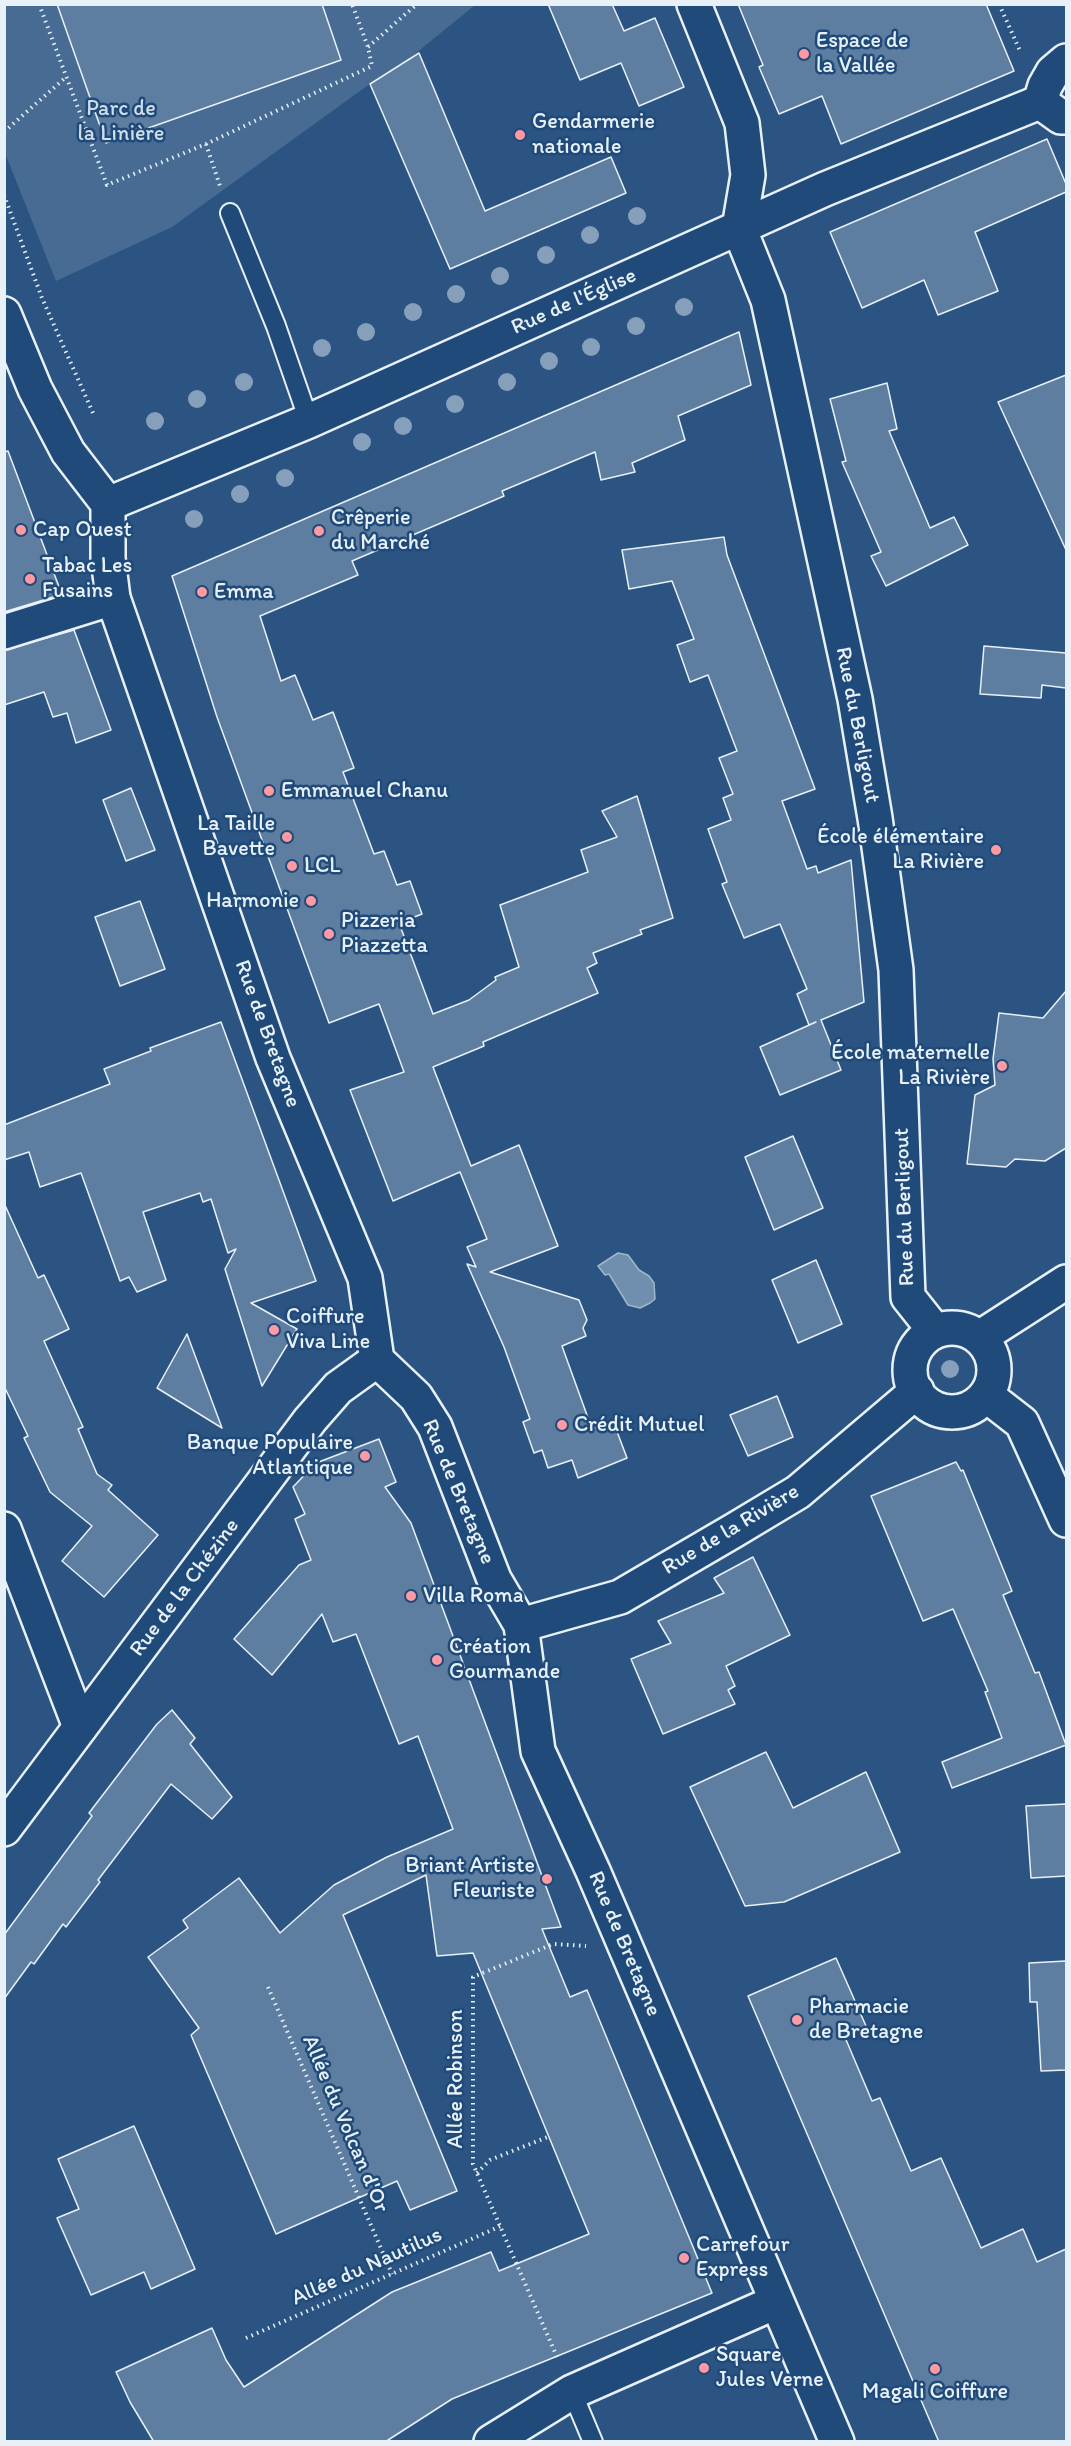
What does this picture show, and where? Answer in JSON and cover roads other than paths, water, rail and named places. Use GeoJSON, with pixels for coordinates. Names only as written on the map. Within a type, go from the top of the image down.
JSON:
{"type":"FeatureCollection","features":[{"type":"Feature","properties":{"kind":"street"},"geometry":{"type":"LineString","coordinates":[[694,4],[742,123],[748,175],[739,228]]}},
{"type":"Feature","properties":{"kind":"street","name":"Rue de l'Église"},"geometry":{"type":"LineString","coordinates":[[108,504],[309,421],[825,189],[1051,102],[1053,72],[1066,61]]}},
{"type":"Feature","properties":{"kind":"street","name":"Rue du Berligout"},"geometry":{"type":"LineString","coordinates":[[739,228],[768,300],[855,699],[875,818],[896,970],[908,1297],[935,1331]]}},
{"type":"Feature","properties":{"kind":"street"},"geometry":{"type":"LineString","coordinates":[[4,314],[10,348],[35,389],[68,452],[108,504]]}},
{"type":"Feature","properties":{"kind":"street","name":"Rue de Bretagne"},"geometry":{"type":"LineString","coordinates":[[108,504],[108,558],[113,598],[273,1058],[365,1278],[377,1360],[416,1397],[435,1427],[494,1579],[521,1624],[538,1751],[593,1871],[837,2442]]}},
{"type":"Feature","properties":{"kind":"street"},"geometry":{"type":"LineString","coordinates":[[4,632],[113,598]]}},
{"type":"Feature","properties":{"kind":"street"},"geometry":{"type":"LineString","coordinates":[[979,1338],[1066,1282]]}},
{"type":"Feature","properties":{"kind":"street"},"geometry":{"type":"LineString","coordinates":[[945,1328],[960,1328],[979,1338],[991,1353],[994,1367],[993,1378],[986,1395],[977,1403],[957,1411],[940,1410],[926,1402],[917,1391],[910,1375],[910,1364],[916,1348],[924,1338],[945,1328]]}},
{"type":"Feature","properties":{"kind":"street","name":"Rue de la Chézine"},"geometry":{"type":"LineString","coordinates":[[4,1829],[310,1420],[338,1388],[377,1360]]}},
{"type":"Feature","properties":{"kind":"street","name":"Rue de la Rivière"},"geometry":{"type":"LineString","coordinates":[[521,1624],[620,1597],[722,1537],[798,1492],[917,1391]]}},
{"type":"Feature","properties":{"kind":"street"},"geometry":{"type":"LineString","coordinates":[[986,1395],[1022,1423],[1066,1520]]}},
{"type":"Feature","properties":{"kind":"street"},"geometry":{"type":"LineString","coordinates":[[4,1529],[80,1727]]}},
{"type":"Feature","properties":{"kind":"street"},"geometry":{"type":"LineString","coordinates":[[491,2442],[572,2392],[776,2302]]}},
{"type":"Feature","properties":{"kind":"lane"},"geometry":{"type":"LineString","coordinates":[[230,213],[276,326],[309,421]]}},
{"type":"Feature","properties":{"kind":"lane"},"geometry":{"type":"LineString","coordinates":[[572,2392],[593,2442]]}},
{"type":"Feature","properties":{"kind":"place","name":"Espace de la Vallée"},"geometry":{"type":"Point","coordinates":[804,54]}},
{"type":"Feature","properties":{"kind":"place","name":"Gendarmerie nationale"},"geometry":{"type":"Point","coordinates":[520,135]}},
{"type":"Feature","properties":{"kind":"place","name":"Cap Ouest"},"geometry":{"type":"Point","coordinates":[21,530]}},
{"type":"Feature","properties":{"kind":"place","name":"Crêperie du Marché"},"geometry":{"type":"Point","coordinates":[319,531]}},
{"type":"Feature","properties":{"kind":"place","name":"Tabac Les Fusains"},"geometry":{"type":"Point","coordinates":[30,579]}},
{"type":"Feature","properties":{"kind":"place","name":"Emma"},"geometry":{"type":"Point","coordinates":[202,592]}},
{"type":"Feature","properties":{"kind":"place","name":"Emmanuel Chanu"},"geometry":{"type":"Point","coordinates":[269,791]}},
{"type":"Feature","properties":{"kind":"place","name":"La Taille Bavette"},"geometry":{"type":"Point","coordinates":[287,837]}},
{"type":"Feature","properties":{"kind":"place","name":"École élémentaire La Rivière"},"geometry":{"type":"Point","coordinates":[996,850]}},
{"type":"Feature","properties":{"kind":"place","name":"LCL"},"geometry":{"type":"Point","coordinates":[292,866]}},
{"type":"Feature","properties":{"kind":"place","name":"Harmonie"},"geometry":{"type":"Point","coordinates":[311,901]}},
{"type":"Feature","properties":{"kind":"place","name":"Pizzeria Piazzetta"},"geometry":{"type":"Point","coordinates":[329,934]}},
{"type":"Feature","properties":{"kind":"place","name":"École maternelle La Rivière"},"geometry":{"type":"Point","coordinates":[1002,1066]}},
{"type":"Feature","properties":{"kind":"place","name":"Coiffure Viva Line"},"geometry":{"type":"Point","coordinates":[274,1330]}},
{"type":"Feature","properties":{"kind":"place","name":"Crédit Mutuel"},"geometry":{"type":"Point","coordinates":[562,1425]}},
{"type":"Feature","properties":{"kind":"place","name":"Banque Populaire Atlantique"},"geometry":{"type":"Point","coordinates":[365,1456]}},
{"type":"Feature","properties":{"kind":"place","name":"Villa Roma"},"geometry":{"type":"Point","coordinates":[411,1596]}},
{"type":"Feature","properties":{"kind":"place","name":"Création Gourmande"},"geometry":{"type":"Point","coordinates":[437,1660]}},
{"type":"Feature","properties":{"kind":"place","name":"Briant Artiste Fleuriste"},"geometry":{"type":"Point","coordinates":[547,1879]}},
{"type":"Feature","properties":{"kind":"place","name":"Pharmacie de Bretagne"},"geometry":{"type":"Point","coordinates":[797,2020]}},
{"type":"Feature","properties":{"kind":"place","name":"Carrefour Express"},"geometry":{"type":"Point","coordinates":[684,2258]}},
{"type":"Feature","properties":{"kind":"place","name":"Square Jules Verne"},"geometry":{"type":"Point","coordinates":[704,2368]}},
{"type":"Feature","properties":{"kind":"place","name":"Magali Coiffure"},"geometry":{"type":"Point","coordinates":[935,2369]}},
{"type":"Feature","properties":{"kind":"park label","name":"Parc de la Linière"},"geometry":{"type":"Point","coordinates":[121,122]}}]}
